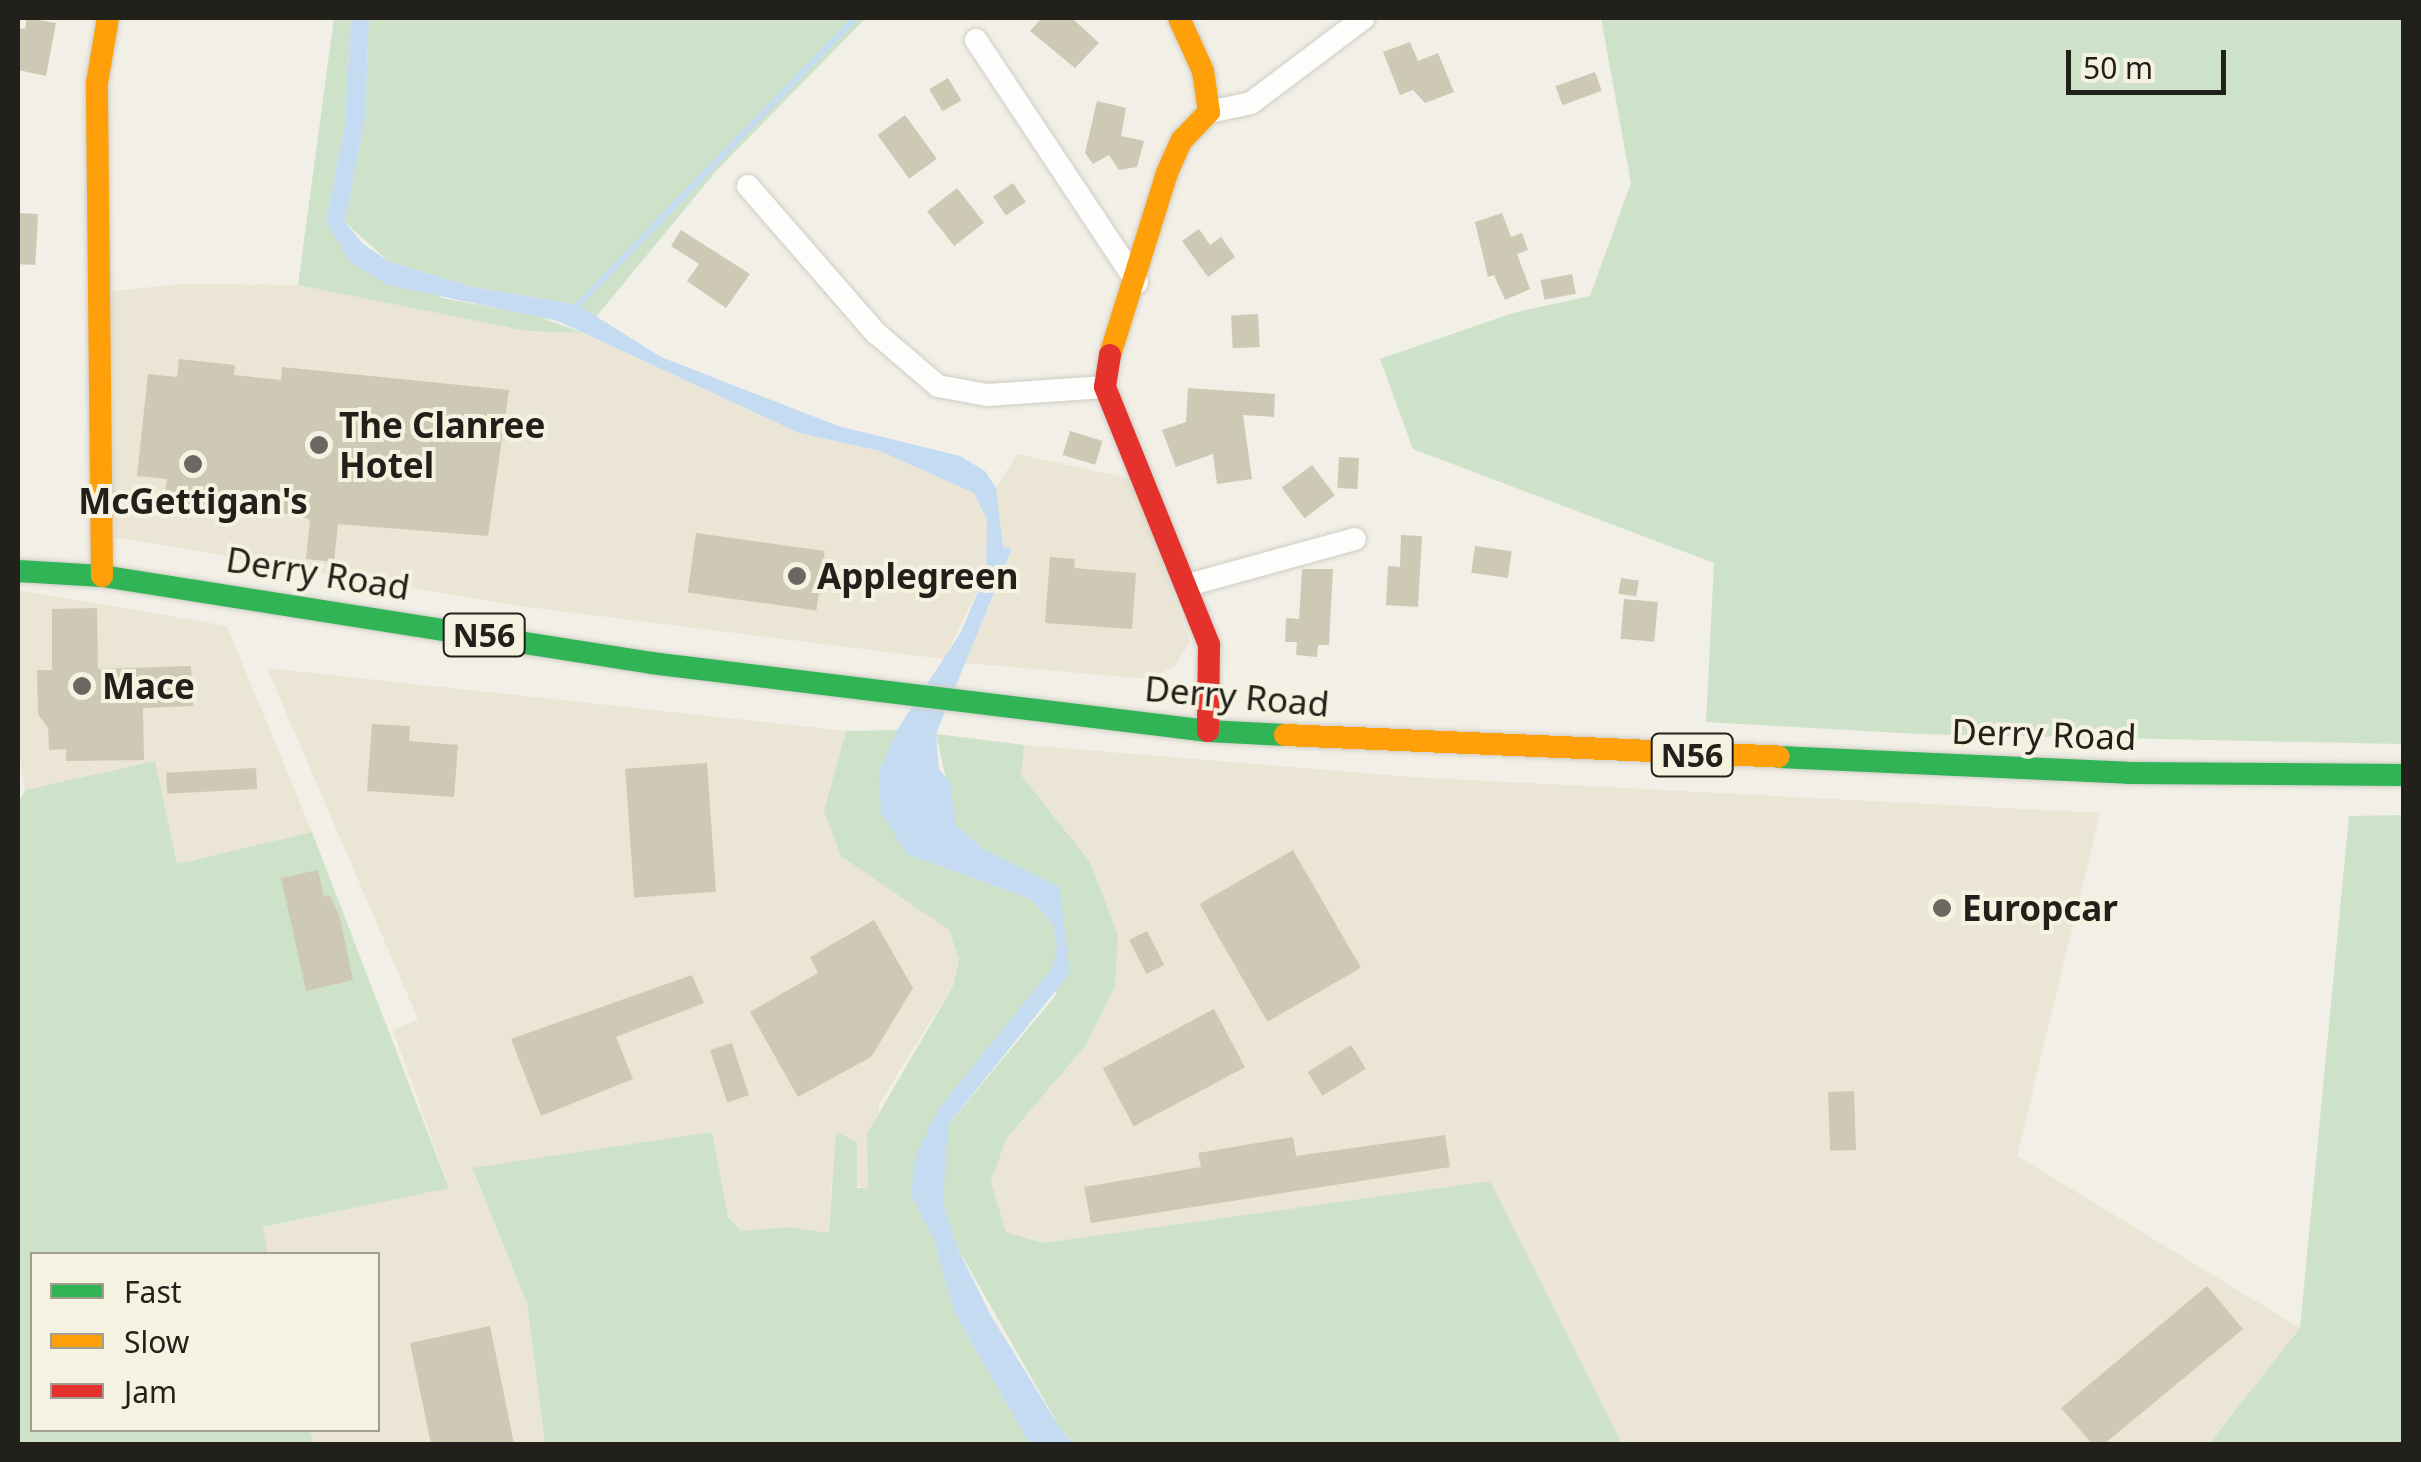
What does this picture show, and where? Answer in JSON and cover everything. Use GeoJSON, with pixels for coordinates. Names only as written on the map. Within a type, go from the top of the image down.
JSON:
{"type":"FeatureCollection","features":[{"type":"Feature","properties":{"kind":"main road"},"geometry":{"type":"LineString","coordinates":[[102,576],[97,83],[108,18]]}},
{"type":"Feature","properties":{"kind":"main road"},"geometry":{"type":"LineString","coordinates":[[1180,18],[1203,71],[1209,112],[1182,140],[1167,173],[1137,282],[1112,340],[1105,387],[1209,644],[1208,731]]}},
{"type":"Feature","properties":{"kind":"main road","name":"Derry Road"},"geometry":{"type":"LineString","coordinates":[[18,546],[74,572]]}},
{"type":"Feature","properties":{"kind":"main road","name":"Derry Road"},"geometry":{"type":"LineString","coordinates":[[18,571],[74,572],[895,696],[1208,731],[2128,774],[2404,775]]}},
{"type":"Feature","properties":{"kind":"street"},"geometry":{"type":"LineString","coordinates":[[1209,112],[1251,103],[1364,18]]}},
{"type":"Feature","properties":{"kind":"street"},"geometry":{"type":"LineString","coordinates":[[976,40],[1137,282]]}},
{"type":"Feature","properties":{"kind":"street"},"geometry":{"type":"LineString","coordinates":[[748,186],[876,333],[938,386],[987,395],[1105,387]]}},
{"type":"Feature","properties":{"kind":"street"},"geometry":{"type":"LineString","coordinates":[[1188,585],[1355,539]]}},
{"type":"Feature","properties":{"kind":"shaded area"},"geometry":{"type":"Polygon","coordinates":[[[186,284],[298,285],[527,331],[583,333],[799,433],[880,451],[974,493],[987,520],[986,573],[944,659],[512,605],[115,537],[111,291],[186,284]]]}},
{"type":"Feature","properties":{"kind":"shaded area"},"geometry":{"type":"Polygon","coordinates":[[[1017,454],[1132,479],[1190,642],[1175,666],[1150,679],[965,663],[1012,550],[1003,547],[996,488],[1017,454]]]}},
{"type":"Feature","properties":{"kind":"shaded area"},"geometry":{"type":"Polygon","coordinates":[[[18,590],[227,626],[312,832],[176,864],[155,761],[25,790],[18,746],[18,590]]]}},
{"type":"Feature","properties":{"kind":"shaded area"},"geometry":{"type":"Polygon","coordinates":[[[267,668],[846,731],[824,811],[949,930],[959,960],[953,985],[879,1104],[868,1189],[832,1177],[829,1234],[788,1227],[741,1231],[728,1217],[712,1132],[472,1169],[527,1303],[545,1444],[313,1444],[310,1432],[380,1432],[380,1252],[268,1252],[262,1228],[449,1187],[393,1030],[418,1019],[267,668]]]}},
{"type":"Feature","properties":{"kind":"shaded area"},"geometry":{"type":"Polygon","coordinates":[[[1024,745],[1412,777],[2100,813],[2017,1156],[2300,1328],[2209,1444],[1622,1444],[1490,1181],[1042,1243],[1006,1232],[991,1182],[1006,1139],[1086,1045],[1115,986],[1118,935],[1090,862],[1021,775],[1024,745]]]}},
{"type":"Feature","properties":{"kind":"green space"},"geometry":{"type":"Polygon","coordinates":[[[334,18],[351,18],[345,124],[326,222],[442,298],[534,315],[583,333],[527,331],[298,285],[334,18]]]}},
{"type":"Feature","properties":{"kind":"green space"},"geometry":{"type":"Polygon","coordinates":[[[369,18],[866,18],[717,170],[596,317],[578,305],[472,287],[388,261],[345,222],[365,118],[369,18]]]}},
{"type":"Feature","properties":{"kind":"green space"},"geometry":{"type":"Polygon","coordinates":[[[1601,18],[2403,18],[2403,744],[1918,734],[1706,722],[1714,563],[1413,449],[1380,359],[1513,313],[1590,296],[1631,183],[1601,18]]]}},
{"type":"Feature","properties":{"kind":"green space"},"geometry":{"type":"Polygon","coordinates":[[[897,730],[879,771],[907,854],[1031,899],[1052,923],[1057,944],[1054,967],[938,1110],[911,1195],[934,1240],[954,1312],[1030,1444],[545,1444],[527,1303],[472,1168],[712,1132],[728,1217],[741,1231],[789,1227],[829,1233],[836,1132],[857,1142],[857,1188],[868,1188],[867,1134],[953,986],[959,960],[949,930],[841,856],[824,811],[846,731],[897,730]]]}},
{"type":"Feature","properties":{"kind":"green space"},"geometry":{"type":"Polygon","coordinates":[[[936,734],[1024,745],[1021,775],[1090,862],[1118,935],[1115,986],[1086,1045],[1006,1139],[991,1182],[1006,1232],[1042,1243],[1490,1181],[1622,1444],[1077,1444],[1063,1433],[957,1247],[943,1202],[942,1169],[948,1125],[1056,995],[1059,887],[982,848],[956,825],[936,734]]]}},
{"type":"Feature","properties":{"kind":"green space"},"geometry":{"type":"Polygon","coordinates":[[[155,761],[177,864],[312,832],[449,1188],[263,1227],[268,1252],[30,1252],[30,1432],[310,1432],[313,1444],[18,1444],[18,803],[25,790],[155,761]]]}},
{"type":"Feature","properties":{"kind":"green space"},"geometry":{"type":"Polygon","coordinates":[[[2403,815],[2403,1444],[2209,1444],[2300,1328],[2349,816],[2403,815]]]}},
{"type":"Feature","properties":{"kind":"water"},"geometry":{"type":"Polygon","coordinates":[[[351,18],[369,18],[365,118],[345,222],[363,244],[388,261],[472,287],[578,305],[661,357],[838,426],[960,456],[985,471],[996,488],[1003,547],[1012,549],[936,734],[939,769],[950,783],[956,825],[982,848],[1059,887],[1070,973],[948,1125],[943,1202],[957,1247],[990,1314],[1063,1433],[1076,1444],[1030,1444],[954,1312],[934,1240],[911,1195],[915,1157],[938,1110],[1053,967],[1057,944],[1052,923],[1031,899],[907,854],[881,813],[879,771],[897,730],[961,632],[986,573],[987,520],[974,493],[880,451],[799,433],[558,321],[388,285],[351,263],[326,222],[345,124],[351,18]]]}},
{"type":"Feature","properties":{"kind":"building"},"geometry":{"type":"Polygon","coordinates":[[[27,18],[56,23],[46,76],[18,70],[18,28],[25,29],[27,18]]]}},
{"type":"Feature","properties":{"kind":"building"},"geometry":{"type":"Polygon","coordinates":[[[1042,18],[1072,18],[1099,43],[1075,68],[1030,31],[1042,18]]]}},
{"type":"Feature","properties":{"kind":"building"},"geometry":{"type":"Polygon","coordinates":[[[1410,42],[1418,61],[1438,53],[1454,92],[1425,103],[1413,90],[1400,95],[1383,52],[1410,42]]]}},
{"type":"Feature","properties":{"kind":"building"},"geometry":{"type":"Polygon","coordinates":[[[1595,72],[1602,91],[1562,105],[1556,86],[1595,72]]]}},
{"type":"Feature","properties":{"kind":"building"},"geometry":{"type":"Polygon","coordinates":[[[948,78],[961,100],[943,112],[929,89],[948,78]]]}},
{"type":"Feature","properties":{"kind":"building"},"geometry":{"type":"Polygon","coordinates":[[[1097,101],[1126,108],[1121,136],[1144,141],[1137,167],[1119,170],[1109,155],[1093,164],[1085,153],[1097,101]]]}},
{"type":"Feature","properties":{"kind":"building"},"geometry":{"type":"Polygon","coordinates":[[[905,115],[937,159],[909,179],[877,135],[905,115]]]}},
{"type":"Feature","properties":{"kind":"building"},"geometry":{"type":"Polygon","coordinates":[[[1013,183],[1026,202],[1006,215],[993,196],[1013,183]]]}},
{"type":"Feature","properties":{"kind":"building"},"geometry":{"type":"Polygon","coordinates":[[[957,188],[984,223],[954,246],[927,211],[957,188]]]}},
{"type":"Feature","properties":{"kind":"building"},"geometry":{"type":"Polygon","coordinates":[[[18,213],[38,214],[35,265],[18,264],[18,213]]]}},
{"type":"Feature","properties":{"kind":"building"},"geometry":{"type":"Polygon","coordinates":[[[1502,213],[1511,237],[1522,233],[1528,250],[1517,254],[1530,289],[1505,300],[1494,275],[1488,277],[1475,222],[1502,213]]]}},
{"type":"Feature","properties":{"kind":"building"},"geometry":{"type":"Polygon","coordinates":[[[1199,229],[1210,245],[1221,237],[1235,257],[1208,277],[1182,241],[1199,229]]]}},
{"type":"Feature","properties":{"kind":"building"},"geometry":{"type":"Polygon","coordinates":[[[681,230],[750,274],[726,308],[687,281],[699,264],[671,246],[681,230]]]}},
{"type":"Feature","properties":{"kind":"building"},"geometry":{"type":"Polygon","coordinates":[[[1572,274],[1576,294],[1544,300],[1541,280],[1572,274]]]}},
{"type":"Feature","properties":{"kind":"building"},"geometry":{"type":"Polygon","coordinates":[[[1258,314],[1260,347],[1233,348],[1231,315],[1258,314]]]}},
{"type":"Feature","properties":{"kind":"building","name":"The Clanree Hotel"},"geometry":{"type":"Polygon","coordinates":[[[179,359],[235,365],[234,375],[281,380],[282,367],[509,390],[488,536],[338,524],[334,562],[306,559],[310,520],[298,515],[164,501],[167,479],[137,476],[148,374],[177,377],[179,359]]]}},
{"type":"Feature","properties":{"kind":"building"},"geometry":{"type":"Polygon","coordinates":[[[1188,388],[1275,394],[1274,417],[1243,415],[1252,479],[1217,484],[1213,454],[1176,467],[1162,430],[1186,422],[1188,388]]]}},
{"type":"Feature","properties":{"kind":"building"},"geometry":{"type":"Polygon","coordinates":[[[1070,431],[1103,441],[1095,465],[1063,455],[1070,431]]]}},
{"type":"Feature","properties":{"kind":"building"},"geometry":{"type":"Polygon","coordinates":[[[1339,457],[1359,458],[1357,489],[1337,488],[1339,457]]]}},
{"type":"Feature","properties":{"kind":"building"},"geometry":{"type":"Polygon","coordinates":[[[1312,465],[1335,495],[1305,518],[1282,488],[1312,465]]]}},
{"type":"Feature","properties":{"kind":"building"},"geometry":{"type":"Polygon","coordinates":[[[696,533],[825,551],[816,611],[688,592],[696,533]]]}},
{"type":"Feature","properties":{"kind":"building"},"geometry":{"type":"Polygon","coordinates":[[[1401,535],[1422,536],[1418,607],[1386,605],[1388,566],[1400,567],[1401,535]]]}},
{"type":"Feature","properties":{"kind":"building"},"geometry":{"type":"Polygon","coordinates":[[[1475,546],[1512,551],[1508,578],[1471,573],[1475,546]]]}},
{"type":"Feature","properties":{"kind":"building"},"geometry":{"type":"Polygon","coordinates":[[[1050,557],[1075,559],[1074,568],[1136,573],[1132,629],[1045,623],[1050,557]]]}},
{"type":"Feature","properties":{"kind":"building"},"geometry":{"type":"Polygon","coordinates":[[[1302,569],[1333,569],[1329,645],[1318,645],[1317,657],[1296,655],[1297,642],[1285,642],[1286,618],[1299,619],[1302,569]]]}},
{"type":"Feature","properties":{"kind":"building"},"geometry":{"type":"Polygon","coordinates":[[[1621,578],[1639,581],[1636,597],[1618,594],[1621,578]]]}},
{"type":"Feature","properties":{"kind":"building"},"geometry":{"type":"Polygon","coordinates":[[[1624,599],[1658,602],[1654,642],[1621,639],[1624,599]]]}},
{"type":"Feature","properties":{"kind":"building"},"geometry":{"type":"Polygon","coordinates":[[[97,608],[98,669],[191,666],[193,706],[143,708],[144,760],[66,761],[66,749],[49,750],[48,728],[38,714],[37,670],[52,670],[52,609],[97,608]]]}},
{"type":"Feature","properties":{"kind":"building"},"geometry":{"type":"Polygon","coordinates":[[[372,724],[410,726],[409,741],[458,745],[454,797],[367,791],[372,724]]]}},
{"type":"Feature","properties":{"kind":"building"},"geometry":{"type":"Polygon","coordinates":[[[707,763],[716,892],[634,897],[625,769],[707,763]]]}},
{"type":"Feature","properties":{"kind":"building"},"geometry":{"type":"Polygon","coordinates":[[[256,768],[257,789],[167,794],[166,773],[256,768]]]}},
{"type":"Feature","properties":{"kind":"building"},"geometry":{"type":"Polygon","coordinates":[[[1293,850],[1361,968],[1267,1022],[1199,904],[1293,850]]]}},
{"type":"Feature","properties":{"kind":"building"},"geometry":{"type":"Polygon","coordinates":[[[318,870],[324,897],[330,895],[340,918],[353,980],[306,991],[281,878],[318,870]]]}},
{"type":"Feature","properties":{"kind":"building"},"geometry":{"type":"Polygon","coordinates":[[[874,920],[913,988],[871,1057],[798,1097],[750,1012],[818,973],[810,957],[874,920]]]}},
{"type":"Feature","properties":{"kind":"building"},"geometry":{"type":"Polygon","coordinates":[[[1147,931],[1164,965],[1146,974],[1129,940],[1147,931]]]}},
{"type":"Feature","properties":{"kind":"building"},"geometry":{"type":"Polygon","coordinates":[[[692,975],[704,1003],[616,1037],[633,1079],[541,1116],[511,1039],[692,975]]]}},
{"type":"Feature","properties":{"kind":"building"},"geometry":{"type":"Polygon","coordinates":[[[1214,1009],[1245,1067],[1134,1126],[1103,1068],[1214,1009]]]}},
{"type":"Feature","properties":{"kind":"building"},"geometry":{"type":"Polygon","coordinates":[[[732,1043],[749,1095],[727,1102],[710,1050],[732,1043]]]}},
{"type":"Feature","properties":{"kind":"building"},"geometry":{"type":"Polygon","coordinates":[[[1351,1045],[1366,1069],[1323,1096],[1308,1072],[1351,1045]]]}},
{"type":"Feature","properties":{"kind":"building"},"geometry":{"type":"Polygon","coordinates":[[[1854,1091],[1856,1150],[1830,1151],[1828,1092],[1854,1091]]]}},
{"type":"Feature","properties":{"kind":"building"},"geometry":{"type":"Polygon","coordinates":[[[1445,1135],[1450,1167],[1091,1223],[1084,1187],[1201,1167],[1198,1153],[1293,1137],[1296,1156],[1445,1135]]]}},
{"type":"Feature","properties":{"kind":"building"},"geometry":{"type":"Polygon","coordinates":[[[2207,1286],[2243,1329],[2104,1444],[2092,1444],[2061,1408],[2207,1286]]]}},
{"type":"Feature","properties":{"kind":"building"},"geometry":{"type":"Polygon","coordinates":[[[490,1326],[514,1444],[431,1444],[410,1343],[490,1326]]]}},
{"type":"Feature","properties":{"kind":"waterway"},"geometry":{"type":"LineString","coordinates":[[578,305],[855,18]]}},
{"type":"Feature","properties":{"kind":"traffic: fast"},"geometry":{"type":"LineString","coordinates":[[18,571],[102,576],[651,663],[1208,731],[1285,735]]}},
{"type":"Feature","properties":{"kind":"traffic: fast"},"geometry":{"type":"LineString","coordinates":[[1779,757],[2128,773],[2404,775]]}},
{"type":"Feature","properties":{"kind":"traffic: slow"},"geometry":{"type":"LineString","coordinates":[[102,576],[97,83],[108,18]]}},
{"type":"Feature","properties":{"kind":"traffic: slow"},"geometry":{"type":"LineString","coordinates":[[1110,355],[1167,173],[1182,140],[1209,112],[1203,71],[1179,18]]}},
{"type":"Feature","properties":{"kind":"traffic: slow"},"geometry":{"type":"LineString","coordinates":[[1285,735],[1779,757]]}},
{"type":"Feature","properties":{"kind":"traffic: jam"},"geometry":{"type":"LineString","coordinates":[[1110,355],[1105,387],[1209,645],[1208,731]]}},
{"type":"Feature","properties":{"kind":"place","name":"The Clanree Hotel"},"geometry":{"type":"Point","coordinates":[319,445]}},
{"type":"Feature","properties":{"kind":"place","name":"McGettigan's"},"geometry":{"type":"Point","coordinates":[193,464]}},
{"type":"Feature","properties":{"kind":"place","name":"Applegreen"},"geometry":{"type":"Point","coordinates":[797,576]}},
{"type":"Feature","properties":{"kind":"place","name":"Mace"},"geometry":{"type":"Point","coordinates":[82,686]}},
{"type":"Feature","properties":{"kind":"place","name":"Europcar"},"geometry":{"type":"Point","coordinates":[1942,908]}}]}
